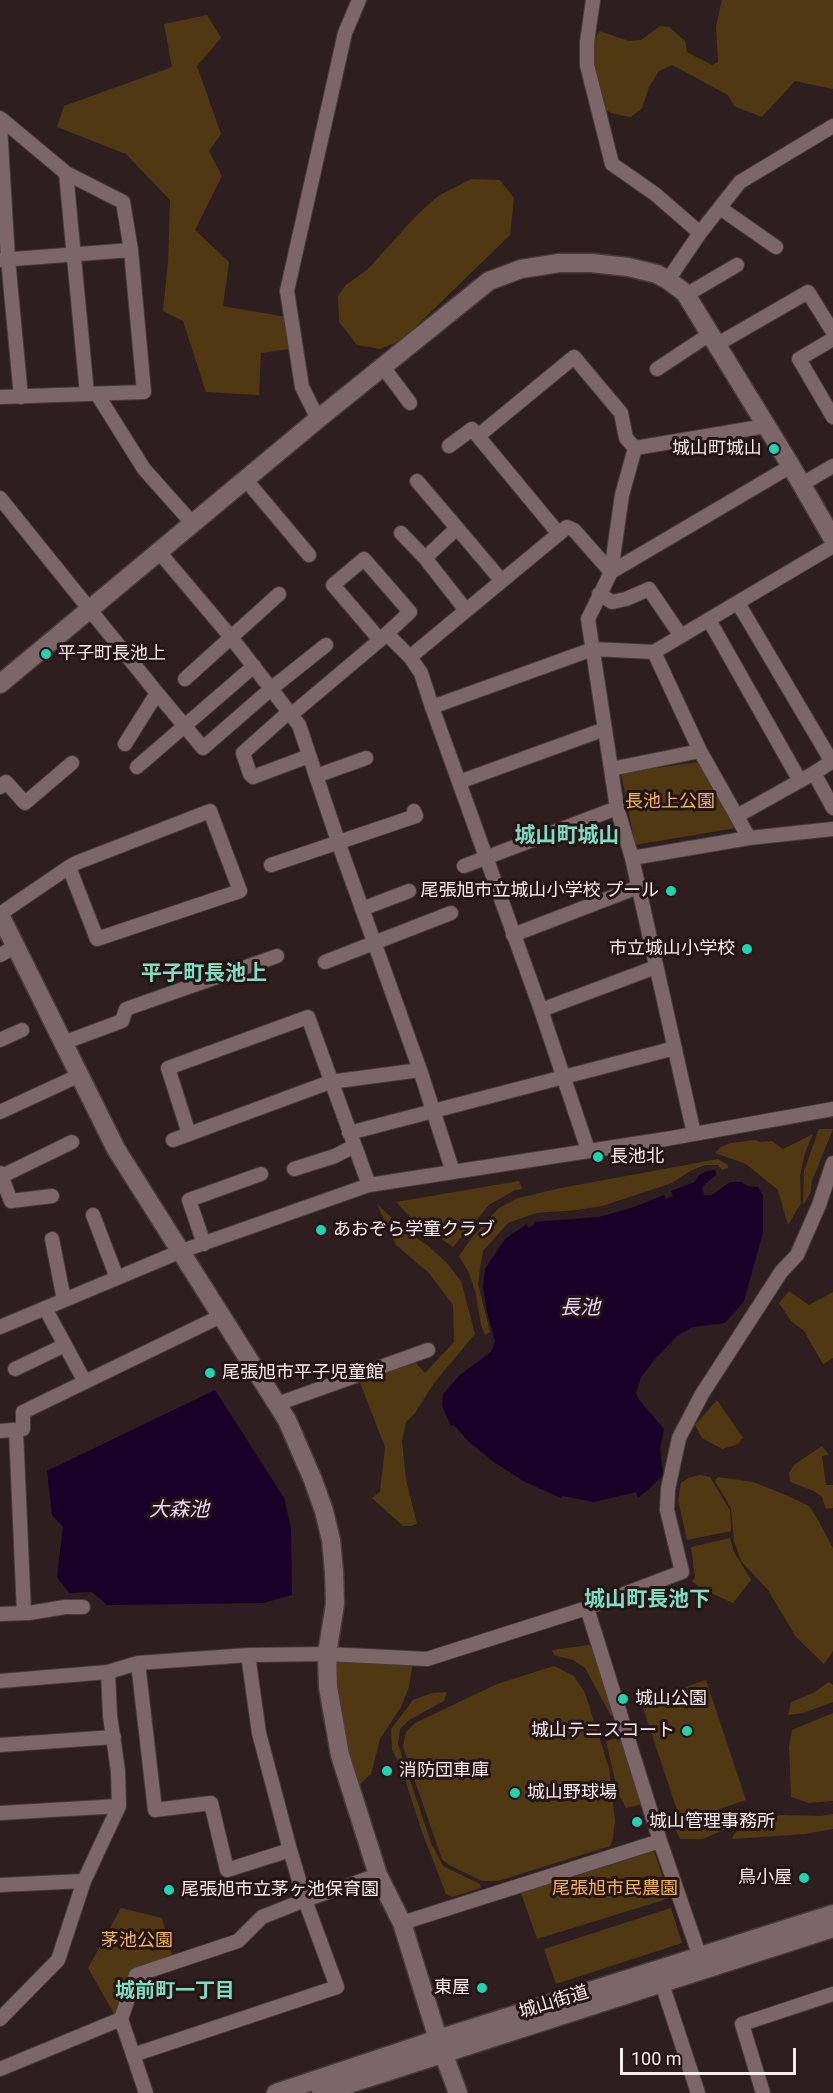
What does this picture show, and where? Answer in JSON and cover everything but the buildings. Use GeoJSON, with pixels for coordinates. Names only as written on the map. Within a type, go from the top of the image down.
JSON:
{"type":"FeatureCollection","features":[{"type":"Feature","properties":{"kind":"street"},"geometry":{"type":"LineString","coordinates":[[318,419],[302,387],[287,291],[345,33],[359,0]]}},
{"type":"Feature","properties":{"kind":"street"},"geometry":{"type":"LineString","coordinates":[[593,0],[587,42],[587,66],[612,165],[656,194],[700,232]]}},
{"type":"Feature","properties":{"kind":"street"},"geometry":{"type":"LineString","coordinates":[[0,118],[66,173],[123,202],[131,250],[144,392],[0,397]]}},
{"type":"Feature","properties":{"kind":"street"},"geometry":{"type":"LineString","coordinates":[[0,126],[4,259],[21,396]]}},
{"type":"Feature","properties":{"kind":"street"},"geometry":{"type":"LineString","coordinates":[[668,280],[700,232],[740,182],[833,126]]}},
{"type":"Feature","properties":{"kind":"street"},"geometry":{"type":"LineString","coordinates":[[66,173],[92,394],[144,469],[193,525]]}},
{"type":"Feature","properties":{"kind":"street"},"geometry":{"type":"LineString","coordinates":[[720,208],[776,247]]}},
{"type":"Feature","properties":{"kind":"street"},"geometry":{"type":"LineString","coordinates":[[4,259],[131,250]]}},
{"type":"Feature","properties":{"kind":"street"},"geometry":{"type":"LineString","coordinates":[[0,684],[318,419],[489,281],[521,269],[591,263],[642,270],[668,280],[686,295],[802,484],[833,539]]}},
{"type":"Feature","properties":{"kind":"street"},"geometry":{"type":"LineString","coordinates":[[686,295],[737,265]]}},
{"type":"Feature","properties":{"kind":"street"},"geometry":{"type":"LineString","coordinates":[[657,369],[808,292],[833,332]]}},
{"type":"Feature","properties":{"kind":"street"},"geometry":{"type":"LineString","coordinates":[[833,339],[799,359],[833,417]]}},
{"type":"Feature","properties":{"kind":"street"},"geometry":{"type":"LineString","coordinates":[[478,436],[574,357],[621,413],[626,438],[635,448]]}},
{"type":"Feature","properties":{"kind":"street"},"geometry":{"type":"LineString","coordinates":[[382,367],[410,403]]}},
{"type":"Feature","properties":{"kind":"street"},"geometry":{"type":"LineString","coordinates":[[635,448],[766,426]]}},
{"type":"Feature","properties":{"kind":"street"},"geometry":{"type":"LineString","coordinates":[[449,446],[472,429],[559,534]]}},
{"type":"Feature","properties":{"kind":"street"},"geometry":{"type":"LineString","coordinates":[[635,448],[622,495],[611,572],[588,619],[617,808],[632,858],[694,1134]]}},
{"type":"Feature","properties":{"kind":"street"},"geometry":{"type":"LineString","coordinates":[[611,572],[791,466]]}},
{"type":"Feature","properties":{"kind":"street"},"geometry":{"type":"LineString","coordinates":[[802,484],[833,466]]}},
{"type":"Feature","properties":{"kind":"street"},"geometry":{"type":"LineString","coordinates":[[246,480],[309,555]]}},
{"type":"Feature","properties":{"kind":"street"},"geometry":{"type":"LineString","coordinates":[[417,481],[501,580]]}},
{"type":"Feature","properties":{"kind":"street"},"geometry":{"type":"LineString","coordinates":[[0,498],[203,748],[326,645]]}},
{"type":"Feature","properties":{"kind":"street"},"geometry":{"type":"LineString","coordinates":[[410,657],[465,609],[567,527],[571,527],[611,572]]}},
{"type":"Feature","properties":{"kind":"street"},"geometry":{"type":"LineString","coordinates":[[424,558],[457,528]]}},
{"type":"Feature","properties":{"kind":"street"},"geometry":{"type":"LineString","coordinates":[[401,533],[465,609]]}},
{"type":"Feature","properties":{"kind":"street"},"geometry":{"type":"LineString","coordinates":[[432,707],[593,649],[654,652],[833,546]]}},
{"type":"Feature","properties":{"kind":"street"},"geometry":{"type":"LineString","coordinates":[[160,552],[272,688],[299,725],[338,843],[420,1070],[453,1172]]}},
{"type":"Feature","properties":{"kind":"street"},"geometry":{"type":"LineString","coordinates":[[309,756],[253,777],[243,753],[384,637],[410,612],[364,559],[333,585],[384,637],[410,657],[421,672],[485,858],[541,1010],[588,1150]]}},
{"type":"Feature","properties":{"kind":"street"},"geometry":{"type":"LineString","coordinates":[[599,594],[612,602],[626,599],[649,589],[681,636]]}},
{"type":"Feature","properties":{"kind":"street"},"geometry":{"type":"LineString","coordinates":[[185,679],[279,594]]}},
{"type":"Feature","properties":{"kind":"street"},"geometry":{"type":"LineString","coordinates":[[737,816],[832,761],[738,603]]}},
{"type":"Feature","properties":{"kind":"street"},"geometry":{"type":"LineString","coordinates":[[709,620],[800,781]]}},
{"type":"Feature","properties":{"kind":"street"},"geometry":{"type":"LineString","coordinates":[[654,652],[700,751],[749,838]]}},
{"type":"Feature","properties":{"kind":"street"},"geometry":{"type":"LineString","coordinates":[[137,767],[254,666]]}},
{"type":"Feature","properties":{"kind":"street"},"geometry":{"type":"LineString","coordinates":[[125,744],[157,693]]}},
{"type":"Feature","properties":{"kind":"street"},"geometry":{"type":"LineString","coordinates":[[459,782],[605,729]]}},
{"type":"Feature","properties":{"kind":"street"},"geometry":{"type":"LineString","coordinates":[[611,769],[700,751]]}},
{"type":"Feature","properties":{"kind":"street"},"geometry":{"type":"LineString","coordinates":[[316,776],[366,758]]}},
{"type":"Feature","properties":{"kind":"street"},"geometry":{"type":"LineString","coordinates":[[0,787],[6,782],[25,803],[72,763]]}},
{"type":"Feature","properties":{"kind":"street"},"geometry":{"type":"LineString","coordinates":[[814,773],[833,808]]}},
{"type":"Feature","properties":{"kind":"street"},"geometry":{"type":"LineString","coordinates":[[464,866],[617,808]]}},
{"type":"Feature","properties":{"kind":"street"},"geometry":{"type":"LineString","coordinates":[[69,867],[97,939],[240,891],[210,811],[76,863],[69,867],[0,914],[8,951],[63,1043],[116,1149],[287,1420],[313,1480],[331,1540],[335,1604],[327,1654],[328,1687],[340,1755],[378,1875],[402,1923],[440,2046],[458,2093]]}},
{"type":"Feature","properties":{"kind":"street"},"geometry":{"type":"LineString","coordinates":[[271,866],[416,816],[414,811]]}},
{"type":"Feature","properties":{"kind":"street"},"geometry":{"type":"LineString","coordinates":[[632,858],[749,838],[833,829]]}},
{"type":"Feature","properties":{"kind":"street"},"geometry":{"type":"LineString","coordinates":[[513,935],[638,887]]}},
{"type":"Feature","properties":{"kind":"street"},"geometry":{"type":"LineString","coordinates":[[362,909],[409,891]]}},
{"type":"Feature","properties":{"kind":"street"},"geometry":{"type":"LineString","coordinates":[[325,962],[451,914]]}},
{"type":"Feature","properties":{"kind":"street"},"geometry":{"type":"LineString","coordinates":[[63,1043],[122,1021],[126,1009],[277,956]]}},
{"type":"Feature","properties":{"kind":"street"},"geometry":{"type":"LineString","coordinates":[[541,1010],[656,967]]}},
{"type":"Feature","properties":{"kind":"street"},"geometry":{"type":"LineString","coordinates":[[189,1134],[168,1068],[308,1017],[369,1185]]}},
{"type":"Feature","properties":{"kind":"street"},"geometry":{"type":"LineString","coordinates":[[0,1040],[22,1030]]}},
{"type":"Feature","properties":{"kind":"street"},"geometry":{"type":"LineString","coordinates":[[294,1169],[335,1156],[352,1140],[434,1111],[675,1048]]}},
{"type":"Feature","properties":{"kind":"street"},"geometry":{"type":"LineString","coordinates":[[173,1140],[330,1082],[420,1070]]}},
{"type":"Feature","properties":{"kind":"street"},"geometry":{"type":"LineString","coordinates":[[0,1112],[80,1075]]}},
{"type":"Feature","properties":{"kind":"street"},"geometry":{"type":"LineString","coordinates":[[0,1327],[179,1252],[369,1185],[694,1134],[833,1109]]}},
{"type":"Feature","properties":{"kind":"street"},"geometry":{"type":"LineString","coordinates":[[52,1196],[11,1201],[0,1175],[72,1142]]}},
{"type":"Feature","properties":{"kind":"street"},"geometry":{"type":"LineString","coordinates":[[0,1682],[108,1672],[138,1663],[248,1655],[327,1654],[427,1659],[588,1608],[682,1572],[667,1510],[668,1489],[679,1438],[702,1394],[781,1272],[796,1255],[819,1205],[833,1163]]}},
{"type":"Feature","properties":{"kind":"street"},"geometry":{"type":"LineString","coordinates":[[204,1244],[189,1200],[261,1174]]}},
{"type":"Feature","properties":{"kind":"street"},"geometry":{"type":"LineString","coordinates":[[93,1215],[117,1278]]}},
{"type":"Feature","properties":{"kind":"street"},"geometry":{"type":"LineString","coordinates":[[52,1239],[64,1300]]}},
{"type":"Feature","properties":{"kind":"street"},"geometry":{"type":"LineString","coordinates":[[45,1308],[85,1382]]}},
{"type":"Feature","properties":{"kind":"street"},"geometry":{"type":"LineString","coordinates":[[0,1431],[23,1428],[23,1412],[221,1316]]}},
{"type":"Feature","properties":{"kind":"street"},"geometry":{"type":"LineString","coordinates":[[15,1369],[65,1345]]}},
{"type":"Feature","properties":{"kind":"street"},"geometry":{"type":"LineString","coordinates":[[277,1404],[428,1350]]}},
{"type":"Feature","properties":{"kind":"street"},"geometry":{"type":"LineString","coordinates":[[16,1430],[24,1613]]}},
{"type":"Feature","properties":{"kind":"street"},"geometry":{"type":"LineString","coordinates":[[0,1614],[83,1607]]}},
{"type":"Feature","properties":{"kind":"street"},"geometry":{"type":"LineString","coordinates":[[588,1608],[660,1841],[702,1964]]}},
{"type":"Feature","properties":{"kind":"street"},"geometry":{"type":"LineString","coordinates":[[133,2055],[337,1987],[305,1900],[290,1850],[259,1733],[248,1655]]}},
{"type":"Feature","properties":{"kind":"street"},"geometry":{"type":"LineString","coordinates":[[138,1663],[155,1810],[211,1803],[227,1870],[290,1850]]}},
{"type":"Feature","properties":{"kind":"street"},"geometry":{"type":"LineString","coordinates":[[0,2019],[58,1960],[84,1881],[119,1806],[108,1672]]}},
{"type":"Feature","properties":{"kind":"street"},"geometry":{"type":"LineString","coordinates":[[0,1745],[114,1737]]}},
{"type":"Feature","properties":{"kind":"street"},"geometry":{"type":"LineString","coordinates":[[0,1813],[119,1806]]}},
{"type":"Feature","properties":{"kind":"street"},"geometry":{"type":"LineString","coordinates":[[402,1923],[660,1841]]}},
{"type":"Feature","properties":{"kind":"street"},"geometry":{"type":"LineString","coordinates":[[146,2093],[122,2019],[136,1975],[238,1941],[262,1917],[378,1875]]}},
{"type":"Feature","properties":{"kind":"street"},"geometry":{"type":"LineString","coordinates":[[0,1885],[84,1881]]}},
{"type":"Feature","properties":{"kind":"street","name":"城山街道"},"geometry":{"type":"LineString","coordinates":[[276,2093],[662,1984],[702,1964],[833,1914]]}},
{"type":"Feature","properties":{"kind":"street","name":"城山街道"},"geometry":{"type":"LineString","coordinates":[[321,2093],[440,2046],[702,1964],[833,1928]]}},
{"type":"Feature","properties":{"kind":"street"},"geometry":{"type":"LineString","coordinates":[[662,1984],[698,2093]]}},
{"type":"Feature","properties":{"kind":"street"},"geometry":{"type":"LineString","coordinates":[[763,2093],[741,2024],[833,1994]]}},
{"type":"Feature","properties":{"kind":"street"},"geometry":{"type":"LineString","coordinates":[[0,2069],[122,2019]]}},
{"type":"Feature","properties":{"kind":"green space"},"geometry":{"type":"Polygon","coordinates":[[[722,0],[833,0],[833,89],[795,81],[762,117],[734,106],[728,95],[672,65],[659,71],[649,87],[642,108],[631,117],[611,113],[603,108],[591,61],[591,47],[599,31],[629,41],[641,40],[660,26],[669,27],[685,41],[687,52],[712,65],[718,62],[716,26],[722,0]]]}},
{"type":"Feature","properties":{"kind":"green space"},"geometry":{"type":"Polygon","coordinates":[[[207,15],[221,38],[197,66],[221,134],[209,151],[222,176],[195,230],[229,262],[223,306],[286,317],[289,349],[261,353],[259,395],[206,392],[183,321],[163,311],[168,262],[170,200],[126,154],[57,127],[64,106],[172,67],[164,24],[207,15]]]}},
{"type":"Feature","properties":{"kind":"green space"},"geometry":{"type":"Polygon","coordinates":[[[471,179],[500,180],[514,198],[510,235],[402,340],[380,349],[357,345],[339,322],[338,296],[346,285],[368,269],[416,216],[438,196],[471,179]]]}},
{"type":"Feature","properties":{"kind":"green space","name":"長池上公園"},"geometry":{"type":"Polygon","coordinates":[[[699,762],[736,828],[635,845],[621,773],[699,762]]]}},
{"type":"Feature","properties":{"kind":"green space"},"geometry":{"type":"Polygon","coordinates":[[[819,1129],[833,1129],[812,1181],[810,1194],[803,1205],[804,1171],[819,1129]]]}},
{"type":"Feature","properties":{"kind":"green space"},"geometry":{"type":"Polygon","coordinates":[[[813,1134],[805,1153],[800,1176],[801,1203],[788,1225],[778,1190],[746,1164],[715,1153],[721,1147],[731,1143],[755,1140],[772,1141],[783,1149],[813,1134]]]}},
{"type":"Feature","properties":{"kind":"green space"},"geometry":{"type":"Polygon","coordinates":[[[718,1159],[728,1165],[728,1168],[722,1170],[718,1165],[705,1165],[692,1170],[672,1183],[602,1206],[536,1213],[508,1223],[483,1251],[478,1284],[490,1332],[485,1335],[476,1294],[469,1273],[459,1256],[473,1236],[499,1208],[518,1198],[561,1188],[718,1159]]]}},
{"type":"Feature","properties":{"kind":"green space"},"geometry":{"type":"Polygon","coordinates":[[[519,1181],[522,1189],[515,1190],[489,1205],[453,1247],[410,1217],[396,1202],[519,1181]]]}},
{"type":"Feature","properties":{"kind":"green space"},"geometry":{"type":"Polygon","coordinates":[[[377,1204],[406,1231],[446,1262],[461,1281],[475,1334],[434,1383],[415,1413],[406,1422],[402,1441],[406,1480],[417,1524],[411,1526],[403,1526],[372,1498],[380,1492],[385,1447],[359,1380],[414,1361],[425,1373],[454,1342],[453,1305],[429,1273],[396,1245],[377,1204]]]}},
{"type":"Feature","properties":{"kind":"green space"},"geometry":{"type":"Polygon","coordinates":[[[789,1291],[809,1305],[833,1292],[833,1358],[823,1364],[804,1331],[791,1321],[779,1303],[789,1291]]]}},
{"type":"Feature","properties":{"kind":"green space"},"geometry":{"type":"Polygon","coordinates":[[[717,1400],[743,1438],[738,1444],[722,1449],[702,1438],[695,1425],[717,1400]]]}},
{"type":"Feature","properties":{"kind":"green space"},"geometry":{"type":"Polygon","coordinates":[[[822,1446],[829,1455],[822,1456],[826,1485],[833,1485],[833,1508],[826,1509],[822,1497],[814,1491],[790,1482],[789,1473],[794,1465],[822,1446]]]}},
{"type":"Feature","properties":{"kind":"green space"},"geometry":{"type":"Polygon","coordinates":[[[700,1475],[710,1477],[730,1510],[731,1531],[687,1540],[678,1500],[681,1483],[688,1478],[700,1475]]]}},
{"type":"Feature","properties":{"kind":"green space"},"geometry":{"type":"Polygon","coordinates":[[[718,1477],[753,1482],[786,1495],[809,1506],[817,1518],[833,1548],[833,1651],[824,1664],[796,1637],[768,1590],[741,1561],[734,1541],[731,1508],[715,1481],[718,1477]]]}},
{"type":"Feature","properties":{"kind":"green space"},"geometry":{"type":"Polygon","coordinates":[[[730,1538],[734,1552],[751,1580],[733,1603],[702,1589],[692,1581],[695,1577],[691,1547],[730,1538]]]}},
{"type":"Feature","properties":{"kind":"green space"},"geometry":{"type":"Polygon","coordinates":[[[589,1645],[615,1714],[611,1716],[585,1668],[573,1660],[554,1655],[552,1650],[589,1645]]]}},
{"type":"Feature","properties":{"kind":"green space"},"geometry":{"type":"Polygon","coordinates":[[[334,1661],[413,1662],[409,1687],[401,1707],[380,1739],[371,1774],[357,1787],[341,1736],[334,1661]]]}},
{"type":"Feature","properties":{"kind":"green space","name":"城山野球場"},"geometry":{"type":"Polygon","coordinates":[[[554,1666],[574,1676],[585,1693],[609,1768],[615,1821],[613,1838],[610,1846],[498,1881],[482,1881],[449,1865],[442,1859],[403,1747],[406,1732],[415,1723],[497,1684],[554,1666]]]}},
{"type":"Feature","properties":{"kind":"green space","name":"城山テニスコート"},"geometry":{"type":"Polygon","coordinates":[[[706,1680],[746,1800],[681,1822],[641,1702],[706,1680]]]}},
{"type":"Feature","properties":{"kind":"green space"},"geometry":{"type":"Polygon","coordinates":[[[829,1682],[833,1685],[833,1702],[803,1713],[788,1715],[791,1702],[813,1693],[829,1682]]]}},
{"type":"Feature","properties":{"kind":"green space"},"geometry":{"type":"Polygon","coordinates":[[[447,1692],[444,1701],[409,1720],[400,1729],[398,1744],[431,1843],[443,1866],[480,1884],[481,1888],[452,1897],[446,1894],[421,1829],[404,1776],[392,1749],[391,1729],[413,1700],[432,1693],[447,1692]]]}},
{"type":"Feature","properties":{"kind":"green space"},"geometry":{"type":"Polygon","coordinates":[[[833,1713],[833,1801],[809,1803],[791,1797],[789,1747],[792,1730],[833,1713]]]}},
{"type":"Feature","properties":{"kind":"green space"},"geometry":{"type":"Polygon","coordinates":[[[621,1737],[643,1804],[626,1808],[618,1793],[606,1741],[621,1737]]]}},
{"type":"Feature","properties":{"kind":"green space"},"geometry":{"type":"Polygon","coordinates":[[[732,1810],[734,1823],[724,1830],[702,1839],[680,1839],[676,1830],[681,1825],[732,1810]]]}},
{"type":"Feature","properties":{"kind":"green space"},"geometry":{"type":"Polygon","coordinates":[[[833,1814],[833,1829],[805,1834],[732,1839],[734,1834],[741,1829],[780,1815],[833,1814]]]}},
{"type":"Feature","properties":{"kind":"green space","name":"尾張旭市民農園"},"geometry":{"type":"Polygon","coordinates":[[[654,1851],[670,1898],[537,1939],[521,1893],[654,1851]]]}},
{"type":"Feature","properties":{"kind":"green space","name":"茅池公園"},"geometry":{"type":"Polygon","coordinates":[[[121,1908],[162,1918],[173,1959],[132,1974],[116,2017],[88,1968],[121,1908]]]}},
{"type":"Feature","properties":{"kind":"green space","name":"尾張旭市民農園"},"geometry":{"type":"Polygon","coordinates":[[[671,1908],[682,1943],[556,1984],[544,1949],[671,1908]]]}},
{"type":"Feature","properties":{"kind":"water","name":"長池"},"geometry":{"type":"Polygon","coordinates":[[[715,1170],[716,1175],[702,1189],[704,1195],[712,1195],[730,1182],[741,1182],[748,1186],[758,1187],[763,1196],[763,1232],[744,1301],[725,1323],[693,1327],[677,1336],[641,1377],[636,1393],[664,1429],[660,1449],[663,1475],[649,1489],[638,1498],[636,1492],[594,1502],[563,1496],[561,1498],[525,1482],[494,1462],[468,1441],[454,1425],[451,1426],[442,1406],[443,1394],[461,1374],[491,1352],[495,1341],[483,1288],[485,1269],[505,1239],[527,1224],[528,1228],[534,1225],[534,1222],[599,1217],[664,1195],[666,1199],[673,1196],[671,1191],[695,1182],[699,1175],[707,1171],[715,1170]]]}},
{"type":"Feature","properties":{"kind":"water","name":"大森池"},"geometry":{"type":"Polygon","coordinates":[[[215,1390],[284,1498],[291,1529],[292,1595],[263,1603],[107,1605],[92,1592],[69,1593],[57,1577],[63,1527],[52,1515],[47,1471],[215,1390]]]}},
{"type":"Feature","properties":{"kind":"place","name":"城山町城山"},"geometry":{"type":"Point","coordinates":[774,449]}},
{"type":"Feature","properties":{"kind":"place","name":"平子町長池上"},"geometry":{"type":"Point","coordinates":[46,654]}},
{"type":"Feature","properties":{"kind":"place","name":"尾張旭市立城山小学校 プール"},"geometry":{"type":"Point","coordinates":[671,891]}},
{"type":"Feature","properties":{"kind":"place","name":"市立城山小学校"},"geometry":{"type":"Point","coordinates":[747,949]}},
{"type":"Feature","properties":{"kind":"place","name":"長池北"},"geometry":{"type":"Point","coordinates":[598,1157]}},
{"type":"Feature","properties":{"kind":"place","name":"あおぞら学童クラブ"},"geometry":{"type":"Point","coordinates":[321,1230]}},
{"type":"Feature","properties":{"kind":"place","name":"尾張旭市平子児童館"},"geometry":{"type":"Point","coordinates":[210,1373]}},
{"type":"Feature","properties":{"kind":"place","name":"城山公園"},"geometry":{"type":"Point","coordinates":[623,1699]}},
{"type":"Feature","properties":{"kind":"place","name":"城山テニスコート"},"geometry":{"type":"Point","coordinates":[687,1731]}},
{"type":"Feature","properties":{"kind":"place","name":"消防団車庫"},"geometry":{"type":"Point","coordinates":[387,1771]}},
{"type":"Feature","properties":{"kind":"place","name":"城山野球場"},"geometry":{"type":"Point","coordinates":[515,1793]}},
{"type":"Feature","properties":{"kind":"place","name":"城山管理事務所"},"geometry":{"type":"Point","coordinates":[637,1822]}},
{"type":"Feature","properties":{"kind":"place","name":"鳥小屋"},"geometry":{"type":"Point","coordinates":[804,1878]}},
{"type":"Feature","properties":{"kind":"place","name":"尾張旭市立茅ヶ池保育園"},"geometry":{"type":"Point","coordinates":[169,1890]}},
{"type":"Feature","properties":{"kind":"place","name":"東屋"},"geometry":{"type":"Point","coordinates":[482,1988]}},
{"type":"Feature","properties":{"kind":"district","name":"城山町城山"},"geometry":{"type":"Point","coordinates":[567,837]}},
{"type":"Feature","properties":{"kind":"district","name":"平子町長池上"},"geometry":{"type":"Point","coordinates":[204,975]}},
{"type":"Feature","properties":{"kind":"district","name":"城山町長池下"},"geometry":{"type":"Point","coordinates":[647,1601]}},
{"type":"Feature","properties":{"kind":"district","name":"城前町一丁目"},"geometry":{"type":"Point","coordinates":[175,1992]}}]}
